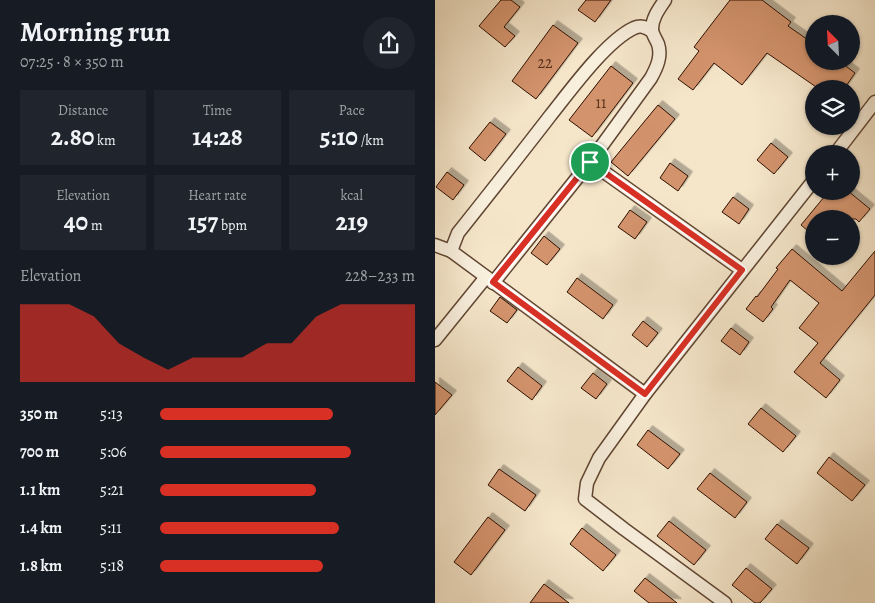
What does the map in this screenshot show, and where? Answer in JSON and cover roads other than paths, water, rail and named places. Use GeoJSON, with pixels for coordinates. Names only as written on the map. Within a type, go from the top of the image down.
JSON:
{"type":"FeatureCollection","features":[{"type":"Feature","properties":{"kind":"street"},"geometry":{"type":"LineString","coordinates":[[651,31],[657,12],[665,0]]}},
{"type":"Feature","properties":{"kind":"street"},"geometry":{"type":"LineString","coordinates":[[435,340],[590,162],[657,68],[659,58],[658,45],[651,31],[639,26],[632,29],[610,46],[579,80],[459,233],[451,251]]}},
{"type":"Feature","properties":{"kind":"street"},"geometry":{"type":"LineString","coordinates":[[842,145],[875,102]]}},
{"type":"Feature","properties":{"kind":"street"},"geometry":{"type":"LineString","coordinates":[[590,162],[742,270]]}},
{"type":"Feature","properties":{"kind":"street"},"geometry":{"type":"LineString","coordinates":[[725,603],[585,499],[587,483],[599,458],[645,394],[805,191]]}},
{"type":"Feature","properties":{"kind":"street"},"geometry":{"type":"LineString","coordinates":[[435,245],[451,251],[645,394]]}}]}
